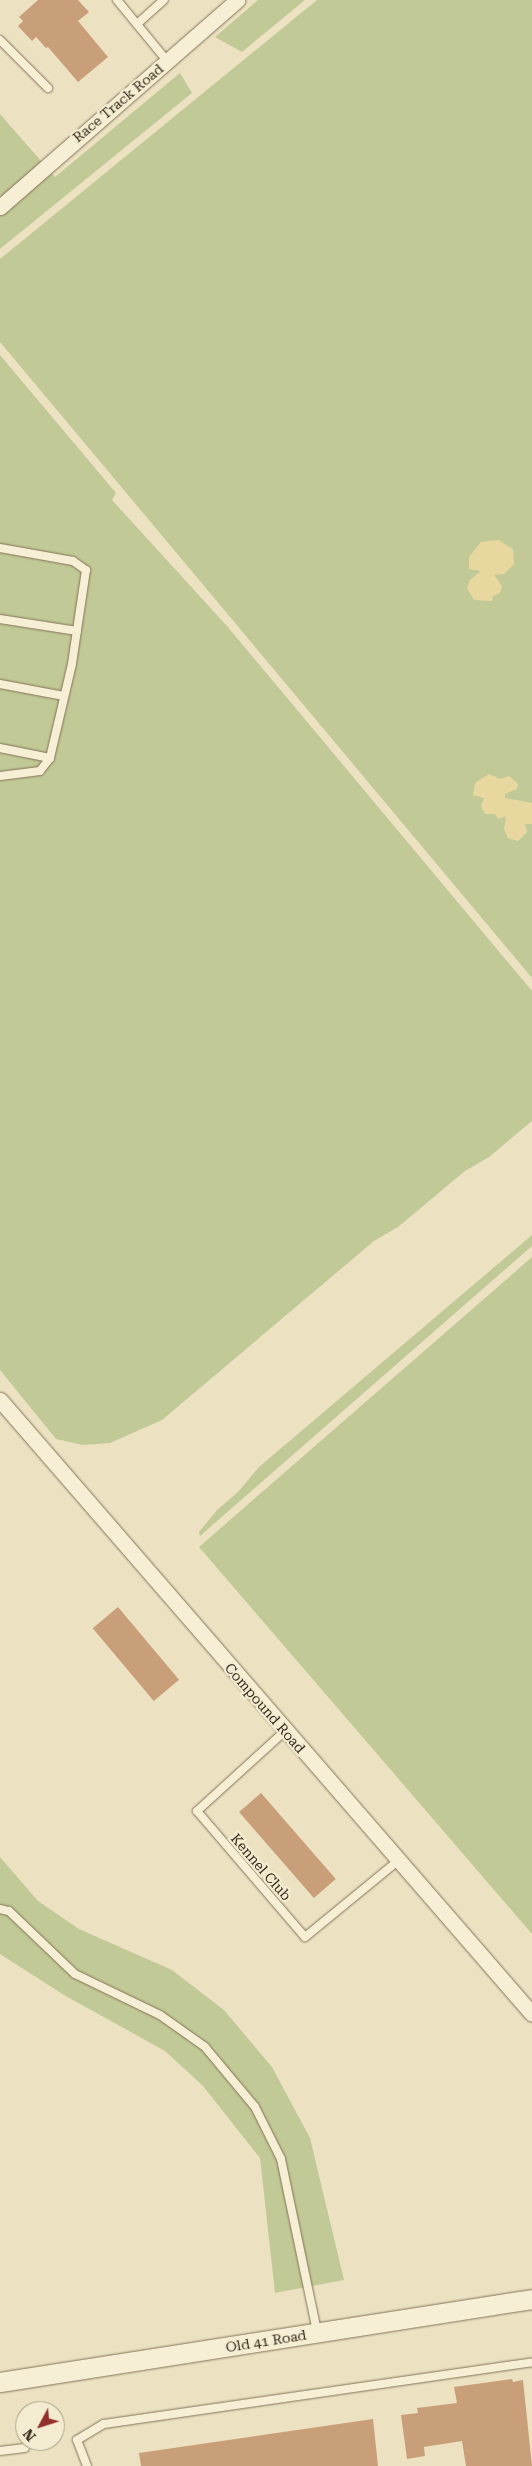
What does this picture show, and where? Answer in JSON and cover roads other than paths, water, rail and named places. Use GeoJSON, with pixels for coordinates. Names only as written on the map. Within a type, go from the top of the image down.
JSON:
{"type":"FeatureCollection","features":[{"type":"Feature","properties":{"kind":"street","name":"Race Track Road"},"geometry":{"type":"LineString","coordinates":[[0,207],[89,126],[168,62],[237,0]]}},
{"type":"Feature","properties":{"kind":"street","name":"Compound Road"},"geometry":{"type":"LineString","coordinates":[[0,1400],[532,2014]]}},
{"type":"Feature","properties":{"kind":"street","name":"Old 41 Road"},"geometry":{"type":"LineString","coordinates":[[0,2382],[318,2334],[532,2299]]}},
{"type":"Feature","properties":{"kind":"lane"},"geometry":{"type":"LineString","coordinates":[[117,0],[168,62]]}},
{"type":"Feature","properties":{"kind":"lane"},"geometry":{"type":"LineString","coordinates":[[137,24],[164,0]]}},
{"type":"Feature","properties":{"kind":"lane"},"geometry":{"type":"LineString","coordinates":[[0,40],[48,88]]}},
{"type":"Feature","properties":{"kind":"lane"},"geometry":{"type":"LineString","coordinates":[[0,548],[73,561],[86,570],[77,631],[50,758],[40,771],[0,776]]}},
{"type":"Feature","properties":{"kind":"lane"},"geometry":{"type":"LineString","coordinates":[[0,619],[77,631]]}},
{"type":"Feature","properties":{"kind":"lane"},"geometry":{"type":"LineString","coordinates":[[0,684],[64,696]]}},
{"type":"Feature","properties":{"kind":"lane"},"geometry":{"type":"LineString","coordinates":[[0,748],[50,758]]}},
{"type":"Feature","properties":{"kind":"lane","name":"Kennel Club"},"geometry":{"type":"LineString","coordinates":[[285,1731],[197,1811],[305,1938],[398,1860]]}},
{"type":"Feature","properties":{"kind":"lane"},"geometry":{"type":"LineString","coordinates":[[0,1909],[9,1911],[75,1974],[160,2015],[205,2047],[255,2107],[281,2159],[318,2334]]}},
{"type":"Feature","properties":{"kind":"lane"},"geometry":{"type":"LineString","coordinates":[[87,2466],[77,2440],[104,2424],[532,2362]]}},
{"type":"Feature","properties":{"kind":"lane"},"geometry":{"type":"LineString","coordinates":[[0,2451],[15,2449]]}}]}
